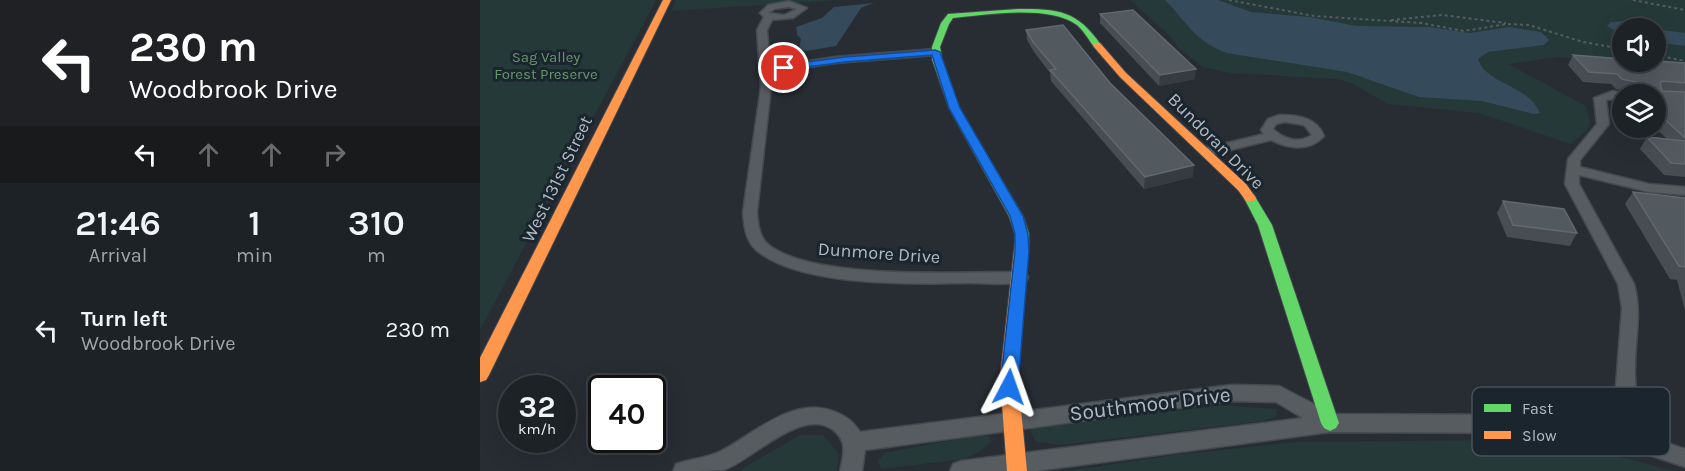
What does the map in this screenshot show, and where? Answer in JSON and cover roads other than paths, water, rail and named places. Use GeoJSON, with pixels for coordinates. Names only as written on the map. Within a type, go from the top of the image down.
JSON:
{"type":"FeatureCollection","features":[{"type":"Feature","properties":{"kind":"street","name":"West 131st Street"},"geometry":{"type":"LineString","coordinates":[[480,375],[667,0]]}},
{"type":"Feature","properties":{"kind":"street","name":"Bundoran Drive"},"geometry":{"type":"LineString","coordinates":[[935,52],[947,19],[958,14],[1024,10],[1058,15],[1073,20],[1082,27],[1123,75],[1250,196],[1265,225],[1330,423]]}},
{"type":"Feature","properties":{"kind":"street","name":"Dunmore Drive"},"geometry":{"type":"LineString","coordinates":[[769,17],[762,30],[766,87],[750,212],[755,240],[765,250],[798,266],[832,271],[942,277],[1020,277]]}},
{"type":"Feature","properties":{"kind":"street"},"geometry":{"type":"LineString","coordinates":[[765,70],[835,60],[935,52],[954,108],[1016,216],[1022,234],[1020,277],[1009,378],[1017,467]]}},
{"type":"Feature","properties":{"kind":"street"},"geometry":{"type":"LineString","coordinates":[[1612,94],[1600,98],[1603,124],[1574,159],[1572,184],[1626,284],[1631,299],[1632,316],[1624,376],[1625,387]]}},
{"type":"Feature","properties":{"kind":"street"},"geometry":{"type":"LineString","coordinates":[[1206,152],[1272,136]]}},
{"type":"Feature","properties":{"kind":"street"},"geometry":{"type":"LineString","coordinates":[[1572,170],[1648,188],[1685,191]]}},
{"type":"Feature","properties":{"kind":"street","name":"Southmoor Drive"},"geometry":{"type":"LineString","coordinates":[[856,442],[1232,393],[1279,394],[1330,423]]}},
{"type":"Feature","properties":{"kind":"street"},"geometry":{"type":"LineString","coordinates":[[684,471],[725,459],[788,421],[805,416],[821,416],[836,420],[850,431],[856,442],[851,471]]}},
{"type":"Feature","properties":{"kind":"street","name":"Southmoor Drive"},"geometry":{"type":"LineString","coordinates":[[960,471],[1017,467],[1330,423],[1472,424]]}},
{"type":"Feature","properties":{"kind":"street","name":"Southmoor Drive"},"geometry":{"type":"LineString","coordinates":[[1670,453],[1685,458]]}},
{"type":"Feature","properties":{"kind":"water"},"geometry":{"type":"Polygon","coordinates":[[[1165,0],[1218,0],[1251,12],[1309,17],[1357,26],[1429,27],[1470,33],[1509,27],[1541,32],[1549,40],[1544,45],[1488,52],[1478,59],[1489,74],[1526,96],[1540,113],[1534,114],[1482,101],[1419,97],[1347,72],[1227,53],[1206,43],[1165,0]]]}},
{"type":"Feature","properties":{"kind":"water"},"geometry":{"type":"Polygon","coordinates":[[[874,3],[861,8],[836,46],[806,51],[799,49],[801,39],[797,35],[796,27],[822,18],[834,7],[874,3]]]}},
{"type":"Feature","properties":{"kind":"water"},"geometry":{"type":"Polygon","coordinates":[[[1666,30],[1685,33],[1685,46],[1666,43],[1666,30]]]}},
{"type":"Feature","properties":{"kind":"park label","name":"Sag Valley Forest Preserve"},"geometry":{"type":"Point","coordinates":[546,66]}}]}
